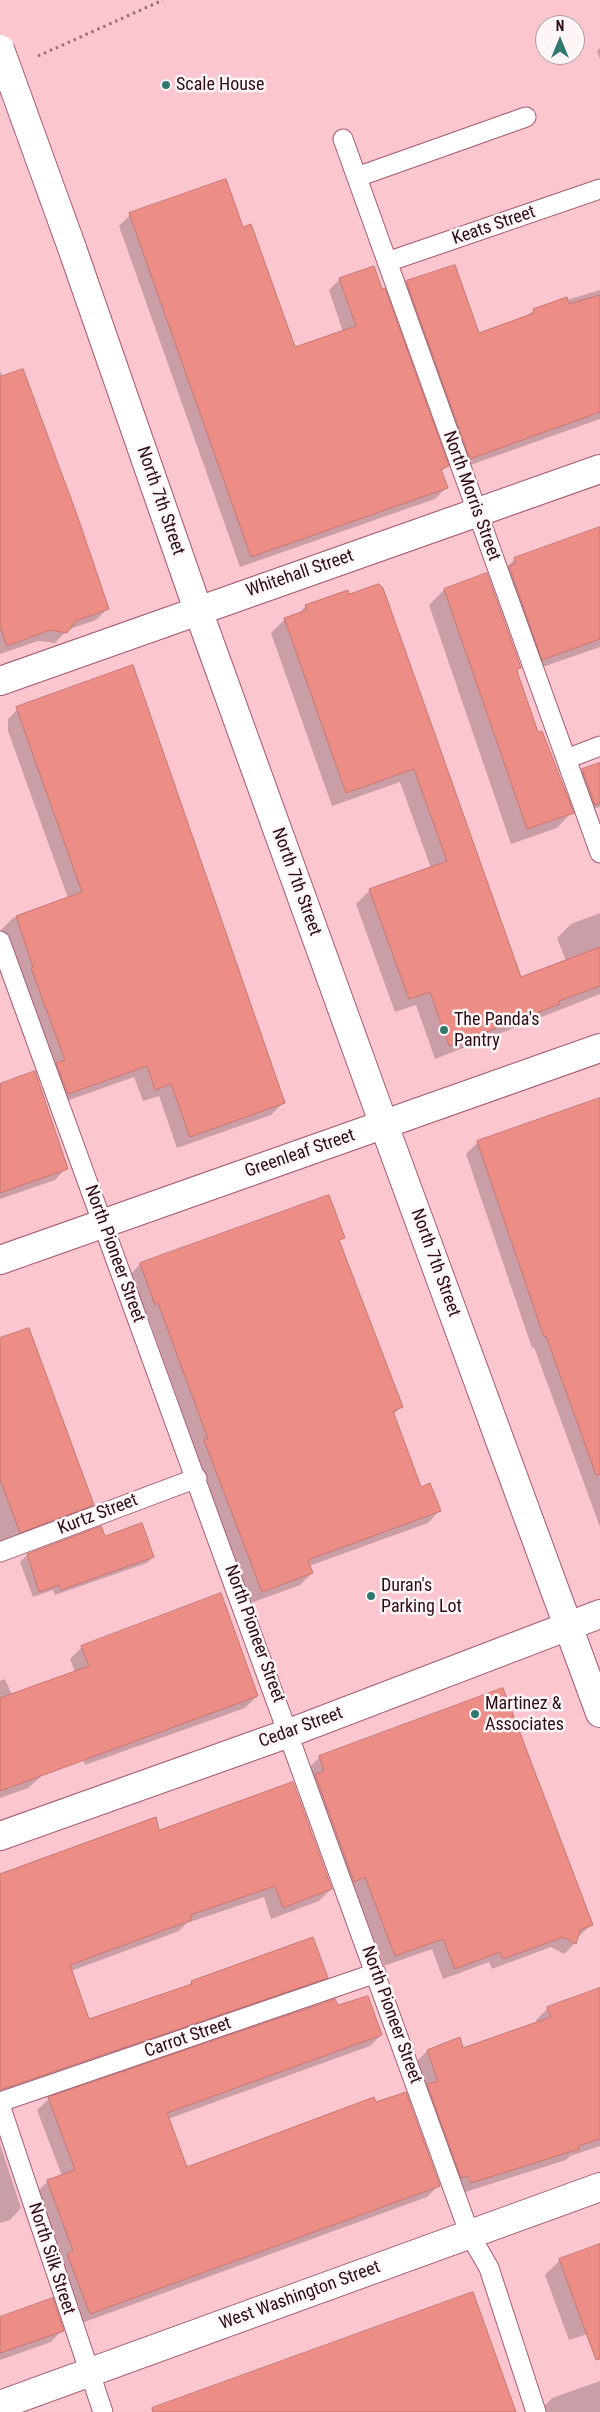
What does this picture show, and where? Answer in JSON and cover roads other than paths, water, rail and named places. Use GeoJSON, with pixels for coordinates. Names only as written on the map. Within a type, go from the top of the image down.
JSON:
{"type":"FeatureCollection","features":[{"type":"Feature","properties":{"kind":"street","name":"North 7th Street"},"geometry":{"type":"LineString","coordinates":[[0,49],[72,248],[198,610],[384,1126],[600,1713]]}},
{"type":"Feature","properties":{"kind":"street","name":"Whitehall Street"},"geometry":{"type":"LineString","coordinates":[[0,681],[600,469]]}},
{"type":"Feature","properties":{"kind":"street","name":"Greenleaf Street"},"geometry":{"type":"LineString","coordinates":[[0,1260],[384,1126],[600,1048]]}},
{"type":"Feature","properties":{"kind":"street","name":"Cedar Street"},"geometry":{"type":"LineString","coordinates":[[0,1836],[290,1733],[600,1614]]}},
{"type":"Feature","properties":{"kind":"street","name":"West Washington Street"},"geometry":{"type":"LineString","coordinates":[[0,2406],[600,2187]]}},
{"type":"Feature","properties":{"kind":"lane"},"geometry":{"type":"LineString","coordinates":[[357,177],[526,116]]}},
{"type":"Feature","properties":{"kind":"lane","name":"North Morris Street"},"geometry":{"type":"LineString","coordinates":[[343,139],[600,853]]}},
{"type":"Feature","properties":{"kind":"lane","name":"Keats Street"},"geometry":{"type":"LineString","coordinates":[[387,262],[600,189]]}},
{"type":"Feature","properties":{"kind":"lane"},"geometry":{"type":"LineString","coordinates":[[566,758],[600,746]]}},
{"type":"Feature","properties":{"kind":"lane","name":"North Pioneer Street"},"geometry":{"type":"LineString","coordinates":[[2,951],[197,1478],[470,2234],[489,2268],[536,2412]]}},
{"type":"Feature","properties":{"kind":"lane","name":"Kurtz Street"},"geometry":{"type":"LineString","coordinates":[[0,1552],[197,1478]]}},
{"type":"Feature","properties":{"kind":"lane","name":"Carrot Street"},"geometry":{"type":"LineString","coordinates":[[0,2104],[376,1973]]}},
{"type":"Feature","properties":{"kind":"lane","name":"North Silk Street"},"geometry":{"type":"LineString","coordinates":[[0,2104],[103,2412]]}},
{"type":"Feature","properties":{"kind":"place","name":"Scale House"},"geometry":{"type":"Point","coordinates":[166,85]}},
{"type":"Feature","properties":{"kind":"place","name":"The Panda's Pantry"},"geometry":{"type":"Point","coordinates":[444,1030]}},
{"type":"Feature","properties":{"kind":"place","name":"Duran's Parking Lot"},"geometry":{"type":"Point","coordinates":[371,1596]}},
{"type":"Feature","properties":{"kind":"place","name":"Martinez & Associates"},"geometry":{"type":"Point","coordinates":[475,1714]}}]}
